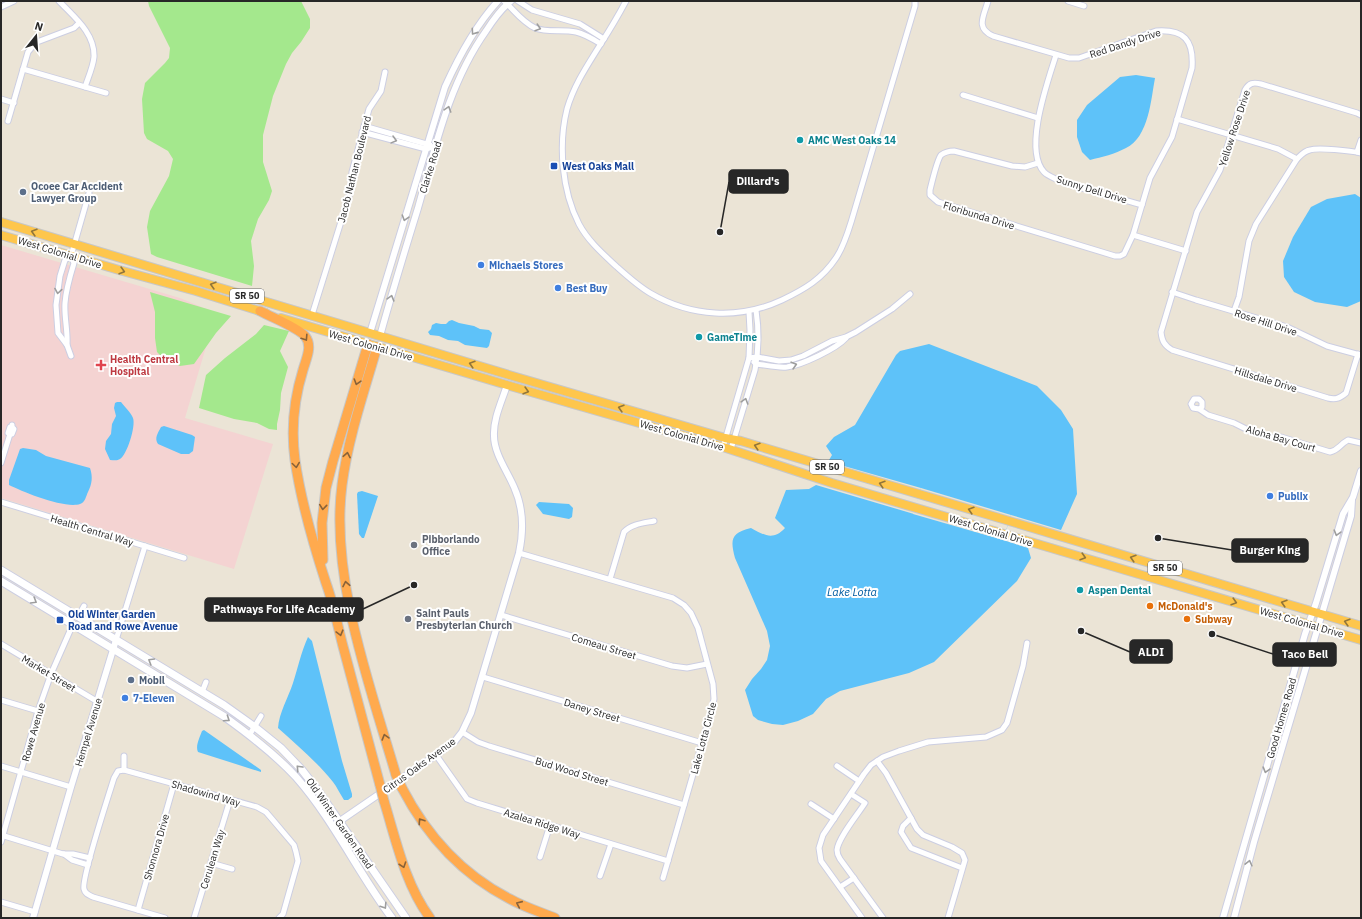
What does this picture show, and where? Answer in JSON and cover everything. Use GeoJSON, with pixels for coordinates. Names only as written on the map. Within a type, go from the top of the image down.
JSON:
{"type":"FeatureCollection","features":[{"type":"Feature","properties":{"kind":"highway","name":"West Colonial Drive"},"geometry":{"type":"LineString","coordinates":[[1,222],[509,375],[1009,521],[1361,626]]}},
{"type":"Feature","properties":{"kind":"highway","name":"West Colonial Drive"},"geometry":{"type":"LineString","coordinates":[[1,235],[182,287],[260,312],[489,380],[727,448],[832,483],[1361,640]]}},
{"type":"Feature","properties":{"kind":"highway"},"geometry":{"type":"LineString","coordinates":[[260,312],[299,331],[306,337],[308,343],[308,351],[296,402],[294,427],[294,450],[301,494],[384,800],[410,882],[423,909],[430,918]]}},
{"type":"Feature","properties":{"kind":"highway","name":"Clarke Road"},"geometry":{"type":"LineString","coordinates":[[368,344],[370,333]]}},
{"type":"Feature","properties":{"kind":"highway","name":"Clarke Road"},"geometry":{"type":"LineString","coordinates":[[377,347],[380,336]]}},
{"type":"Feature","properties":{"kind":"highway"},"geometry":{"type":"LineString","coordinates":[[326,582],[322,534],[325,493],[368,344]]}},
{"type":"Feature","properties":{"kind":"highway"},"geometry":{"type":"LineString","coordinates":[[377,347],[347,456],[342,485],[340,542],[344,576],[356,636],[396,775],[423,824],[443,849],[464,868],[488,887],[510,900],[555,918]]}},
{"type":"Feature","properties":{"kind":"highway"},"geometry":{"type":"LineString","coordinates":[[489,380],[504,378],[509,375]]}},
{"type":"Feature","properties":{"kind":"highway"},"geometry":{"type":"LineString","coordinates":[[507,385],[516,381],[526,380]]}},
{"type":"Feature","properties":{"kind":"highway"},"geometry":{"type":"LineString","coordinates":[[1057,549],[1061,537]]}},
{"type":"Feature","properties":{"kind":"highway"},"geometry":{"type":"LineString","coordinates":[[1183,587],[1204,586],[1217,583]]}},
{"type":"Feature","properties":{"kind":"main road","name":"Old Winter Garden Road"},"geometry":{"type":"LineString","coordinates":[[1,570],[202,692],[255,727],[281,748],[320,792],[406,918]]}},
{"type":"Feature","properties":{"kind":"main road","name":"Old Winter Garden Road"},"geometry":{"type":"LineString","coordinates":[[1,581],[250,734],[277,758],[317,803],[392,918]]}},
{"type":"Feature","properties":{"kind":"street"},"geometry":{"type":"LineString","coordinates":[[1,7],[14,1]]}},
{"type":"Feature","properties":{"kind":"street"},"geometry":{"type":"LineString","coordinates":[[59,1],[88,32],[92,40],[94,57],[85,87]]}},
{"type":"Feature","properties":{"kind":"street","name":"Clarke Road"},"geometry":{"type":"LineString","coordinates":[[370,333],[445,87],[472,34],[498,1]]}},
{"type":"Feature","properties":{"kind":"street"},"geometry":{"type":"LineString","coordinates":[[518,1],[532,10],[580,24],[603,42]]}},
{"type":"Feature","properties":{"kind":"street"},"geometry":{"type":"LineString","coordinates":[[626,1],[572,92],[567,110],[562,152],[563,170],[570,200],[579,224],[595,247],[648,292],[669,303],[690,311],[718,313],[749,312],[768,307],[811,285],[826,271],[837,256],[845,240],[852,219],[915,6],[914,1]]}},
{"type":"Feature","properties":{"kind":"street","name":"Red Dandy Drive"},"geometry":{"type":"LineString","coordinates":[[988,1],[982,22],[982,29],[987,33],[1069,58],[1079,58],[1156,31],[1167,30],[1179,34],[1188,40],[1192,48],[1192,68],[1172,137],[1150,178],[1133,235]]}},
{"type":"Feature","properties":{"kind":"street"},"geometry":{"type":"LineString","coordinates":[[1068,1],[1084,6]]}},
{"type":"Feature","properties":{"kind":"street"},"geometry":{"type":"LineString","coordinates":[[508,2],[521,19],[535,28],[549,31],[575,32],[603,42]]}},
{"type":"Feature","properties":{"kind":"street","name":"Clarke Road"},"geometry":{"type":"LineString","coordinates":[[380,336],[453,92],[478,41],[508,2]]}},
{"type":"Feature","properties":{"kind":"street"},"geometry":{"type":"LineString","coordinates":[[8,121],[28,52],[37,42],[74,28],[79,23]]}},
{"type":"Feature","properties":{"kind":"street"},"geometry":{"type":"LineString","coordinates":[[1038,163],[1036,132],[1038,118],[1056,55]]}},
{"type":"Feature","properties":{"kind":"street"},"geometry":{"type":"LineString","coordinates":[[23,69],[106,93]]}},
{"type":"Feature","properties":{"kind":"street","name":"Jacob Nathan Boulevard"},"geometry":{"type":"LineString","coordinates":[[312,315],[349,196],[352,172],[369,109],[381,91],[385,72]]}},
{"type":"Feature","properties":{"kind":"street","name":"Yellow Rose Drive"},"geometry":{"type":"LineString","coordinates":[[1162,327],[1197,212],[1220,170],[1248,84],[1254,83],[1361,115]]}},
{"type":"Feature","properties":{"kind":"street"},"geometry":{"type":"LineString","coordinates":[[963,95],[1038,118]]}},
{"type":"Feature","properties":{"kind":"street"},"geometry":{"type":"LineString","coordinates":[[1,99],[14,103]]}},
{"type":"Feature","properties":{"kind":"street"},"geometry":{"type":"LineString","coordinates":[[1177,119],[1278,149],[1297,159]]}},
{"type":"Feature","properties":{"kind":"street"},"geometry":{"type":"LineString","coordinates":[[363,129],[426,146],[436,146]]}},
{"type":"Feature","properties":{"kind":"street"},"geometry":{"type":"LineString","coordinates":[[1234,311],[1239,298],[1249,241],[1256,224],[1297,159],[1303,153],[1317,149],[1359,153],[1361,140]]}},
{"type":"Feature","properties":{"kind":"street","name":"Floribunda Drive"},"geometry":{"type":"LineString","coordinates":[[1038,163],[1025,167],[1012,166],[954,151],[946,152],[939,160],[930,190],[930,195],[938,202],[1115,256],[1124,254],[1133,235]]}},
{"type":"Feature","properties":{"kind":"street","name":"Sunny Dell Drive"},"geometry":{"type":"LineString","coordinates":[[1038,163],[1044,172],[1063,182],[1142,205]]}},
{"type":"Feature","properties":{"kind":"street"},"geometry":{"type":"LineString","coordinates":[[71,356],[67,345],[58,333],[56,305],[60,276],[65,260],[71,256],[88,193]]}},
{"type":"Feature","properties":{"kind":"street"},"geometry":{"type":"LineString","coordinates":[[1133,235],[1186,251]]}},
{"type":"Feature","properties":{"kind":"street"},"geometry":{"type":"LineString","coordinates":[[67,345],[68,334],[65,304],[68,282],[74,263],[71,256]]}},
{"type":"Feature","properties":{"kind":"street","name":"Rose Hill Drive"},"geometry":{"type":"LineString","coordinates":[[1172,292],[1286,327],[1327,346],[1360,354]]}},
{"type":"Feature","properties":{"kind":"street"},"geometry":{"type":"LineString","coordinates":[[749,358],[756,364],[778,367],[787,367],[811,359],[833,347],[846,337],[892,309],[910,294]]}},
{"type":"Feature","properties":{"kind":"street"},"geometry":{"type":"LineString","coordinates":[[727,448],[756,364],[759,331],[756,310]]}},
{"type":"Feature","properties":{"kind":"street"},"geometry":{"type":"LineString","coordinates":[[727,448],[749,358],[749,312]]}},
{"type":"Feature","properties":{"kind":"street","name":"Hillsdale Drive"},"geometry":{"type":"LineString","coordinates":[[1162,327],[1162,340],[1165,345],[1172,350],[1334,399],[1341,397],[1346,393],[1360,354]]}},
{"type":"Feature","properties":{"kind":"street"},"geometry":{"type":"LineString","coordinates":[[749,358],[757,357],[768,360],[791,360],[803,356],[832,341],[846,337]]}},
{"type":"Feature","properties":{"kind":"street","name":"Citrus Oaks Avenue"},"geometry":{"type":"LineString","coordinates":[[332,826],[455,741],[462,732],[471,713],[483,677],[519,553],[523,534],[520,504],[515,489],[502,462],[494,436],[495,426],[507,385]]}},
{"type":"Feature","properties":{"kind":"street","name":"Aloha Bay Court"},"geometry":{"type":"LineString","coordinates":[[1199,410],[1208,415],[1234,423],[1250,431],[1274,438],[1281,437],[1330,452],[1336,450],[1342,443],[1348,440],[1361,444]]}},
{"type":"Feature","properties":{"kind":"street"},"geometry":{"type":"LineString","coordinates":[[1,463],[10,434],[8,433],[12,426]]}},
{"type":"Feature","properties":{"kind":"street","name":"Good Homes Road"},"geometry":{"type":"LineString","coordinates":[[1223,918],[1309,624],[1317,613],[1351,516],[1353,497],[1361,472]]}},
{"type":"Feature","properties":{"kind":"street","name":"Health Central Way"},"geometry":{"type":"LineString","coordinates":[[1,502],[184,558]]}},
{"type":"Feature","properties":{"kind":"street"},"geometry":{"type":"LineString","coordinates":[[610,579],[624,532],[634,526],[654,521]]}},
{"type":"Feature","properties":{"kind":"street","name":"Hempel Avenue"},"geometry":{"type":"LineString","coordinates":[[34,915],[71,787],[145,546]]}},
{"type":"Feature","properties":{"kind":"street","name":"Lake Lotta Circle"},"geometry":{"type":"LineString","coordinates":[[519,553],[673,598],[684,605],[691,613],[698,628],[712,684],[714,699],[712,712],[663,878]]}},
{"type":"Feature","properties":{"kind":"street"},"geometry":{"type":"LineString","coordinates":[[78,617],[84,606]]}},
{"type":"Feature","properties":{"kind":"street","name":"Good Homes Road"},"geometry":{"type":"LineString","coordinates":[[1234,918],[1254,842],[1318,627],[1317,613]]}},
{"type":"Feature","properties":{"kind":"street","name":"Comeau Street"},"geometry":{"type":"LineString","coordinates":[[501,615],[672,666],[687,668],[707,664]]}},
{"type":"Feature","properties":{"kind":"street","name":"Rowe Avenue"},"geometry":{"type":"LineString","coordinates":[[1,842],[50,674],[73,624]]}},
{"type":"Feature","properties":{"kind":"street"},"geometry":{"type":"LineString","coordinates":[[862,918],[821,861],[819,848],[823,835],[871,765],[883,757],[928,742],[986,737],[1002,730],[1007,723],[1023,666],[1027,643]]}},
{"type":"Feature","properties":{"kind":"street","name":"Market Street"},"geometry":{"type":"LineString","coordinates":[[1,644],[98,702]]}},
{"type":"Feature","properties":{"kind":"street","name":"Daney Street"},"geometry":{"type":"LineString","coordinates":[[483,677],[702,743]]}},
{"type":"Feature","properties":{"kind":"street"},"geometry":{"type":"LineString","coordinates":[[202,692],[206,682]]}},
{"type":"Feature","properties":{"kind":"street"},"geometry":{"type":"LineString","coordinates":[[1,700],[38,711]]}},
{"type":"Feature","properties":{"kind":"street"},"geometry":{"type":"LineString","coordinates":[[250,734],[261,716]]}},
{"type":"Feature","properties":{"kind":"street","name":"Bud Wood Street"},"geometry":{"type":"LineString","coordinates":[[462,732],[478,742],[488,746],[684,805]]}},
{"type":"Feature","properties":{"kind":"street","name":"Azalea Ridge Way"},"geometry":{"type":"LineString","coordinates":[[436,755],[467,799],[668,861]]}},
{"type":"Feature","properties":{"kind":"street"},"geometry":{"type":"LineString","coordinates":[[124,756],[124,770],[118,771],[114,778],[88,865],[84,889],[86,894],[93,897],[166,918]]}},
{"type":"Feature","properties":{"kind":"street"},"geometry":{"type":"LineString","coordinates":[[877,761],[886,773],[917,829],[923,835],[952,847],[962,853],[965,860],[948,918]]}},
{"type":"Feature","properties":{"kind":"street"},"geometry":{"type":"LineString","coordinates":[[1,766],[71,787]]}},
{"type":"Feature","properties":{"kind":"street"},"geometry":{"type":"LineString","coordinates":[[836,766],[859,781]]}},
{"type":"Feature","properties":{"kind":"street","name":"Shadowind Way"},"geometry":{"type":"LineString","coordinates":[[124,770],[257,807],[266,812],[294,845],[298,861],[283,914],[280,918]]}},
{"type":"Feature","properties":{"kind":"street","name":"Shonnora Drive"},"geometry":{"type":"LineString","coordinates":[[138,910],[174,784]]}},
{"type":"Feature","properties":{"kind":"street"},"geometry":{"type":"LineString","coordinates":[[1261,786],[1270,789]]}},
{"type":"Feature","properties":{"kind":"street"},"geometry":{"type":"LineString","coordinates":[[851,794],[865,803],[841,838],[837,850],[840,859],[883,918]]}},
{"type":"Feature","properties":{"kind":"street","name":"Cerulean Way"},"geometry":{"type":"LineString","coordinates":[[194,918],[230,800]]}},
{"type":"Feature","properties":{"kind":"street"},"geometry":{"type":"LineString","coordinates":[[811,804],[834,819]]}},
{"type":"Feature","properties":{"kind":"street"},"geometry":{"type":"LineString","coordinates":[[910,818],[903,826],[901,832],[910,848],[962,868]]}},
{"type":"Feature","properties":{"kind":"street"},"geometry":{"type":"LineString","coordinates":[[540,857],[550,825]]}},
{"type":"Feature","properties":{"kind":"street"},"geometry":{"type":"LineString","coordinates":[[2,835],[53,850],[72,860],[88,865]]}},
{"type":"Feature","properties":{"kind":"street"},"geometry":{"type":"LineString","coordinates":[[1246,838],[1254,842]]}},
{"type":"Feature","properties":{"kind":"street"},"geometry":{"type":"LineString","coordinates":[[600,876],[611,844]]}},
{"type":"Feature","properties":{"kind":"street"},"geometry":{"type":"LineString","coordinates":[[63,854],[73,854],[90,858]]}},
{"type":"Feature","properties":{"kind":"street"},"geometry":{"type":"LineString","coordinates":[[211,863],[232,869]]}},
{"type":"Feature","properties":{"kind":"street"},"geometry":{"type":"LineString","coordinates":[[840,887],[854,878]]}},
{"type":"Feature","properties":{"kind":"street"},"geometry":{"type":"LineString","coordinates":[[1,902],[34,915]]}},
{"type":"Feature","properties":{"kind":"shaded area","name":"Health Central Hospital"},"geometry":{"type":"Polygon","coordinates":[[[1,245],[180,298],[216,313],[185,418],[273,444],[234,569],[1,498],[1,245]]]}},
{"type":"Feature","properties":{"kind":"green space"},"geometry":{"type":"Polygon","coordinates":[[[148,1],[301,1],[310,19],[310,28],[286,64],[273,96],[263,135],[263,162],[272,191],[269,200],[258,219],[251,241],[254,266],[252,286],[151,254],[147,227],[150,211],[169,176],[173,159],[168,151],[147,139],[144,133],[142,99],[145,83],[169,58],[170,48],[149,6],[148,1]]]}},
{"type":"Feature","properties":{"kind":"green space"},"geometry":{"type":"Polygon","coordinates":[[[150,292],[231,316],[216,333],[194,364],[180,366],[162,357],[157,352],[155,338],[155,312],[150,292]]]}},
{"type":"Feature","properties":{"kind":"green space"},"geometry":{"type":"Polygon","coordinates":[[[264,325],[289,331],[280,351],[288,367],[281,393],[277,430],[269,429],[257,423],[234,419],[199,408],[206,375],[256,334],[264,325]]]}},
{"type":"Feature","properties":{"kind":"water"},"geometry":{"type":"Polygon","coordinates":[[[1136,75],[1155,78],[1148,117],[1140,135],[1134,143],[1122,150],[1090,160],[1082,152],[1077,137],[1077,120],[1087,105],[1120,77],[1136,75]]]}},
{"type":"Feature","properties":{"kind":"water"},"geometry":{"type":"Polygon","coordinates":[[[1355,194],[1361,198],[1361,301],[1347,307],[1315,302],[1294,292],[1284,277],[1283,261],[1293,237],[1311,207],[1327,199],[1355,194]]]}},
{"type":"Feature","properties":{"kind":"water"},"geometry":{"type":"Polygon","coordinates":[[[452,320],[480,329],[489,330],[492,333],[489,346],[487,348],[465,345],[458,341],[430,335],[428,332],[432,325],[436,323],[446,324],[452,320]]]}},
{"type":"Feature","properties":{"kind":"water","name":"Lake Lotta"},"geometry":{"type":"Polygon","coordinates":[[[929,344],[1037,386],[1061,410],[1073,429],[1077,494],[1061,530],[1011,515],[1003,540],[1028,548],[1031,558],[1017,581],[934,662],[909,673],[840,691],[826,699],[813,714],[798,721],[783,725],[758,720],[753,716],[745,690],[767,660],[770,646],[767,631],[735,558],[733,546],[734,538],[739,532],[751,528],[768,536],[781,532],[785,528],[775,518],[786,490],[809,489],[816,485],[914,514],[921,488],[837,464],[829,460],[832,455],[826,446],[834,437],[855,425],[896,355],[900,351],[929,344]]]}},
{"type":"Feature","properties":{"kind":"water"},"geometry":{"type":"Polygon","coordinates":[[[121,402],[131,414],[134,422],[128,446],[123,456],[118,460],[110,460],[105,449],[106,441],[111,434],[112,424],[116,416],[114,408],[115,403],[121,402]]]}},
{"type":"Feature","properties":{"kind":"water"},"geometry":{"type":"Polygon","coordinates":[[[164,426],[195,437],[193,451],[189,454],[181,454],[158,444],[156,440],[157,436],[161,427],[164,426]]]}},
{"type":"Feature","properties":{"kind":"water"},"geometry":{"type":"Polygon","coordinates":[[[20,449],[36,450],[46,456],[90,468],[92,474],[91,483],[83,502],[73,505],[55,502],[24,492],[9,485],[9,480],[20,449]]]}},
{"type":"Feature","properties":{"kind":"water"},"geometry":{"type":"Polygon","coordinates":[[[362,491],[378,496],[364,538],[362,538],[359,534],[357,494],[358,492],[362,491]]]}},
{"type":"Feature","properties":{"kind":"water"},"geometry":{"type":"Polygon","coordinates":[[[539,502],[569,504],[573,508],[572,517],[569,519],[543,514],[536,505],[539,502]]]}},
{"type":"Feature","properties":{"kind":"water"},"geometry":{"type":"Polygon","coordinates":[[[308,637],[312,641],[342,761],[352,794],[352,797],[348,800],[344,800],[334,784],[320,768],[278,728],[282,711],[308,637]]]}},
{"type":"Feature","properties":{"kind":"water"},"geometry":{"type":"Polygon","coordinates":[[[204,730],[261,770],[261,772],[198,752],[198,742],[202,731],[204,730]]]}},
{"type":"Feature","properties":{"kind":"pier"},"geometry":{"type":"Polygon","coordinates":[[[921,488],[1011,515],[1003,540],[913,514],[921,488]]]}},
{"type":"Feature","properties":{"kind":"place","name":"AMC West Oaks 14"},"geometry":{"type":"Point","coordinates":[800,140]}},
{"type":"Feature","properties":{"kind":"place","name":"West Oaks Mall"},"geometry":{"type":"Point","coordinates":[554,166]}},
{"type":"Feature","properties":{"kind":"place","name":"Ocoee Car Accident Lawyer Group"},"geometry":{"type":"Point","coordinates":[23,192]}},
{"type":"Feature","properties":{"kind":"place","name":"Dillard's"},"geometry":{"type":"Point","coordinates":[720,232]}},
{"type":"Feature","properties":{"kind":"place","name":"Michaels Stores"},"geometry":{"type":"Point","coordinates":[481,265]}},
{"type":"Feature","properties":{"kind":"place","name":"Best Buy"},"geometry":{"type":"Point","coordinates":[558,288]}},
{"type":"Feature","properties":{"kind":"place","name":"GameTime"},"geometry":{"type":"Point","coordinates":[699,337]}},
{"type":"Feature","properties":{"kind":"place","name":"Health Central Hospital"},"geometry":{"type":"Point","coordinates":[101,365]}},
{"type":"Feature","properties":{"kind":"place","name":"Publix"},"geometry":{"type":"Point","coordinates":[1270,496]}},
{"type":"Feature","properties":{"kind":"place","name":"Burger King"},"geometry":{"type":"Point","coordinates":[1158,538]}},
{"type":"Feature","properties":{"kind":"place","name":"Pibborlando Office"},"geometry":{"type":"Point","coordinates":[414,545]}},
{"type":"Feature","properties":{"kind":"place","name":"Pathways For Life Academy"},"geometry":{"type":"Point","coordinates":[414,585]}},
{"type":"Feature","properties":{"kind":"place","name":"Aspen Dental"},"geometry":{"type":"Point","coordinates":[1080,590]}},
{"type":"Feature","properties":{"kind":"place","name":"McDonald's"},"geometry":{"type":"Point","coordinates":[1150,606]}},
{"type":"Feature","properties":{"kind":"place","name":"Saint Pauls Presbyterian Church"},"geometry":{"type":"Point","coordinates":[408,619]}},
{"type":"Feature","properties":{"kind":"place","name":"Subway"},"geometry":{"type":"Point","coordinates":[1187,619]}},
{"type":"Feature","properties":{"kind":"place","name":"Old Winter Garden Road and Rowe Avenue"},"geometry":{"type":"Point","coordinates":[60,620]}},
{"type":"Feature","properties":{"kind":"place","name":"ALDI"},"geometry":{"type":"Point","coordinates":[1081,631]}},
{"type":"Feature","properties":{"kind":"place","name":"Taco Bell"},"geometry":{"type":"Point","coordinates":[1212,634]}},
{"type":"Feature","properties":{"kind":"place","name":"Mobil"},"geometry":{"type":"Point","coordinates":[131,680]}},
{"type":"Feature","properties":{"kind":"place","name":"7-Eleven"},"geometry":{"type":"Point","coordinates":[125,698]}}]}
